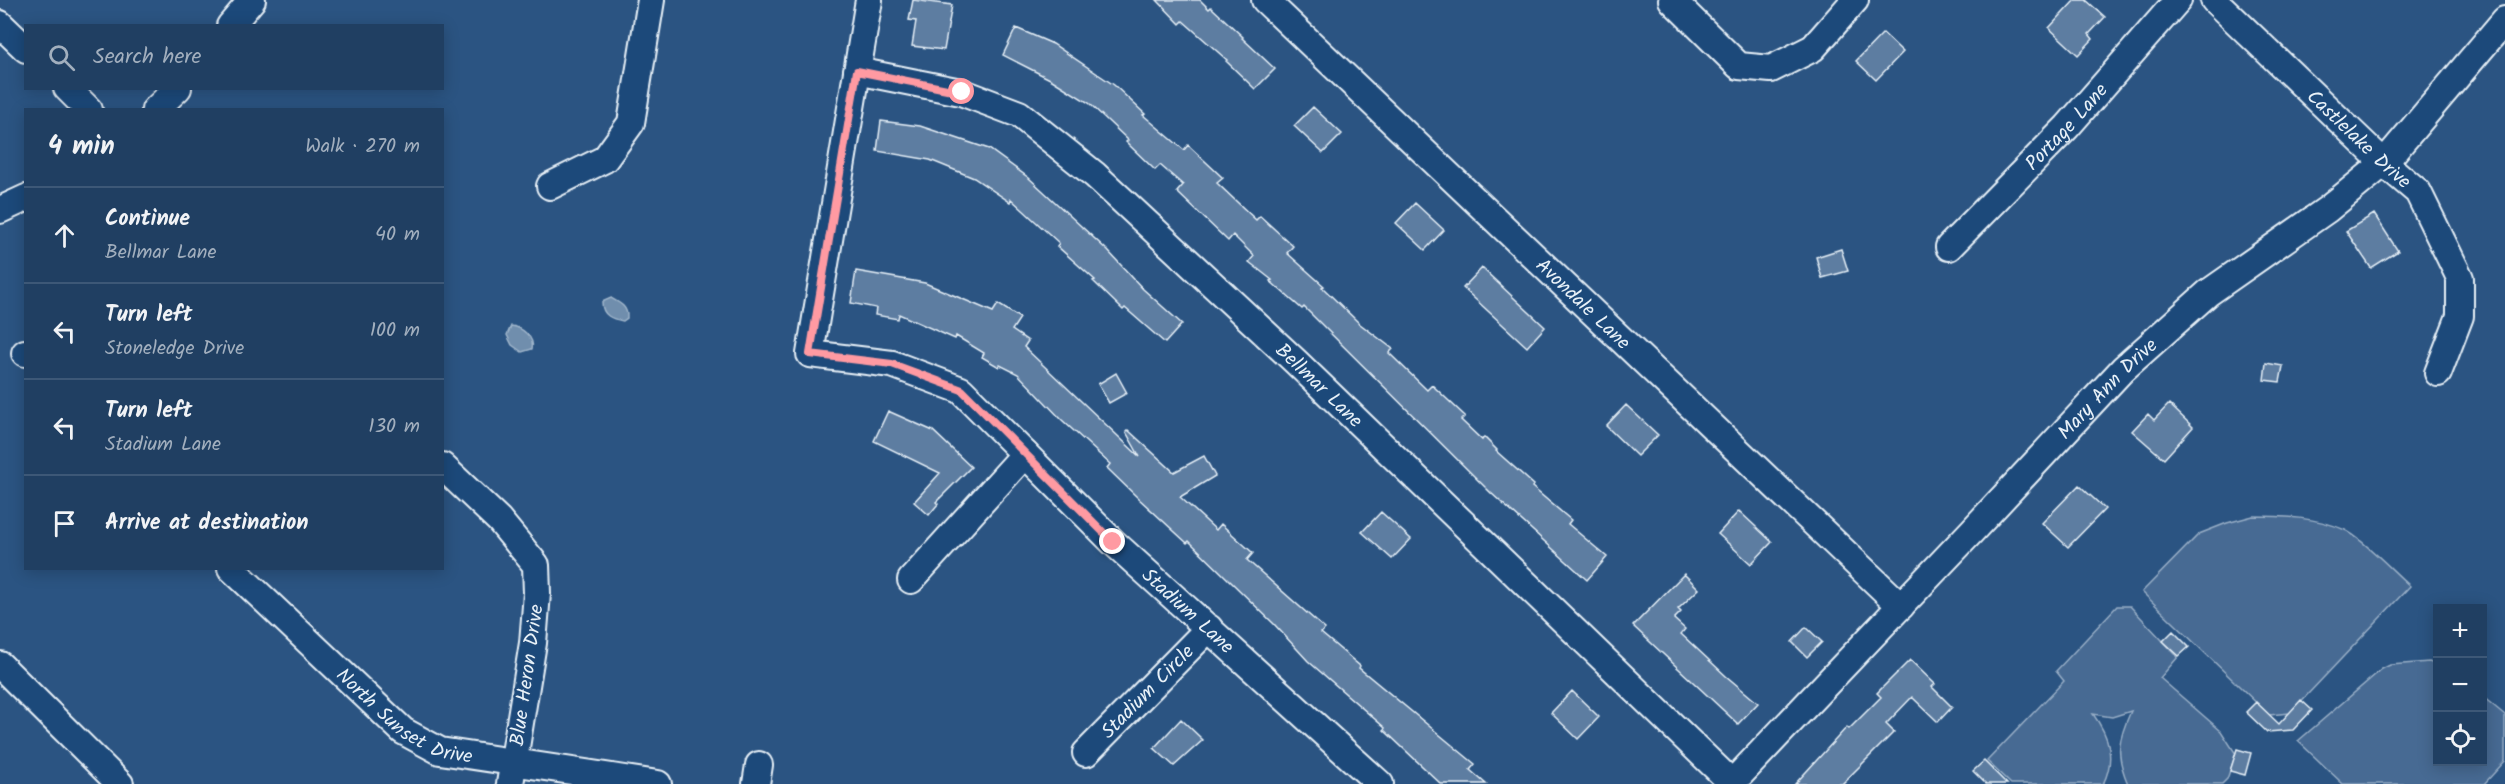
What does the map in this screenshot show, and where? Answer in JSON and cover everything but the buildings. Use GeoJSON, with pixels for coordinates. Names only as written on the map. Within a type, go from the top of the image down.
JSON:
{"type":"FeatureCollection","features":[{"type":"Feature","properties":{"kind":"street"},"geometry":{"type":"LineString","coordinates":[[232,24],[252,0]]}},
{"type":"Feature","properties":{"kind":"street"},"geometry":{"type":"LineString","coordinates":[[550,186],[604,159],[631,123],[651,0]]}},
{"type":"Feature","properties":{"kind":"street"},"geometry":{"type":"LineString","coordinates":[[857,71],[869,0]]}},
{"type":"Feature","properties":{"kind":"street","name":"Avondale Lane"},"geometry":{"type":"LineString","coordinates":[[1265,0],[1901,606]]}},
{"type":"Feature","properties":{"kind":"street"},"geometry":{"type":"LineString","coordinates":[[1672,0],[1739,66],[1771,69],[1813,48],[1855,0]]}},
{"type":"Feature","properties":{"kind":"street","name":"Portage Lane"},"geometry":{"type":"LineString","coordinates":[[1949,247],[2067,127],[2178,0]]}},
{"type":"Feature","properties":{"kind":"street","name":"Castlelake Drive"},"geometry":{"type":"LineString","coordinates":[[2214,0],[2384,163],[2418,192],[2442,237],[2460,278],[2460,316],[2438,374]]}},
{"type":"Feature","properties":{"kind":"street","name":"Mary Ann Drive"},"geometry":{"type":"LineString","coordinates":[[1732,783],[2123,369],[2208,293],[2328,209],[2384,163],[2505,20]]}},
{"type":"Feature","properties":{"kind":"street"},"geometry":{"type":"LineString","coordinates":[[0,24],[24,46]]}},
{"type":"Feature","properties":{"kind":"street","name":"Stadium Lane"},"geometry":{"type":"LineString","coordinates":[[857,71],[810,354],[892,364],[962,390],[1113,542],[1380,784]]}},
{"type":"Feature","properties":{"kind":"street","name":"Bellmar Lane"},"geometry":{"type":"LineString","coordinates":[[857,71],[962,92],[1019,114],[1095,175],[1296,362],[1732,783]]}},
{"type":"Feature","properties":{"kind":"street"},"geometry":{"type":"LineString","coordinates":[[69,90],[87,108]]}},
{"type":"Feature","properties":{"kind":"street"},"geometry":{"type":"LineString","coordinates":[[157,108],[176,90]]}},
{"type":"Feature","properties":{"kind":"street"},"geometry":{"type":"LineString","coordinates":[[0,210],[24,199]]}},
{"type":"Feature","properties":{"kind":"street"},"geometry":{"type":"LineString","coordinates":[[911,580],[1025,454]]}},
{"type":"Feature","properties":{"kind":"street","name":"Blue Heron Drive"},"geometry":{"type":"LineString","coordinates":[[444,468],[499,520],[536,565],[537,593],[533,643],[512,774]]}},
{"type":"Feature","properties":{"kind":"street","name":"North Sunset Drive"},"geometry":{"type":"LineString","coordinates":[[233,570],[403,731],[440,751],[512,774],[658,784]]}},
{"type":"Feature","properties":{"kind":"street","name":"Stadium Circle"},"geometry":{"type":"LineString","coordinates":[[1086,753],[1209,628]]}},
{"type":"Feature","properties":{"kind":"street"},"geometry":{"type":"LineString","coordinates":[[0,665],[120,784]]}},
{"type":"Feature","properties":{"kind":"shaded area"},"geometry":{"type":"Polygon","coordinates":[[[611,298],[625,308],[627,318],[623,321],[612,318],[604,311],[602,302],[611,298]]]}},
{"type":"Feature","properties":{"kind":"shaded area"},"geometry":{"type":"Polygon","coordinates":[[[511,326],[519,328],[530,337],[532,349],[522,352],[512,345],[507,335],[511,326]]]}},
{"type":"Feature","properties":{"kind":"shaded area"},"geometry":{"type":"Polygon","coordinates":[[[2253,516],[2312,520],[2345,530],[2369,548],[2410,586],[2290,713],[2269,715],[2142,592],[2199,534],[2253,516]]]}},
{"type":"Feature","properties":{"kind":"shaded area"},"geometry":{"type":"Polygon","coordinates":[[[2117,606],[2130,606],[2178,657],[2160,678],[2221,731],[2236,754],[2227,779],[2222,784],[2128,784],[2121,764],[2120,747],[2123,730],[2131,711],[2112,717],[2093,714],[2107,739],[2109,748],[2109,765],[2103,784],[2011,784],[1987,761],[2064,681],[2056,671],[2117,606]]]}},
{"type":"Feature","properties":{"kind":"shaded area"},"geometry":{"type":"Polygon","coordinates":[[[2433,664],[2433,766],[2487,766],[2487,700],[2505,715],[2505,761],[2484,784],[2343,784],[2298,741],[2382,669],[2390,665],[2433,664]]]}},
{"type":"Feature","properties":{"kind":"route"},"geometry":{"type":"LineString","coordinates":[[962,92],[857,71],[810,354],[892,364],[962,390],[1113,542]]}}]}
